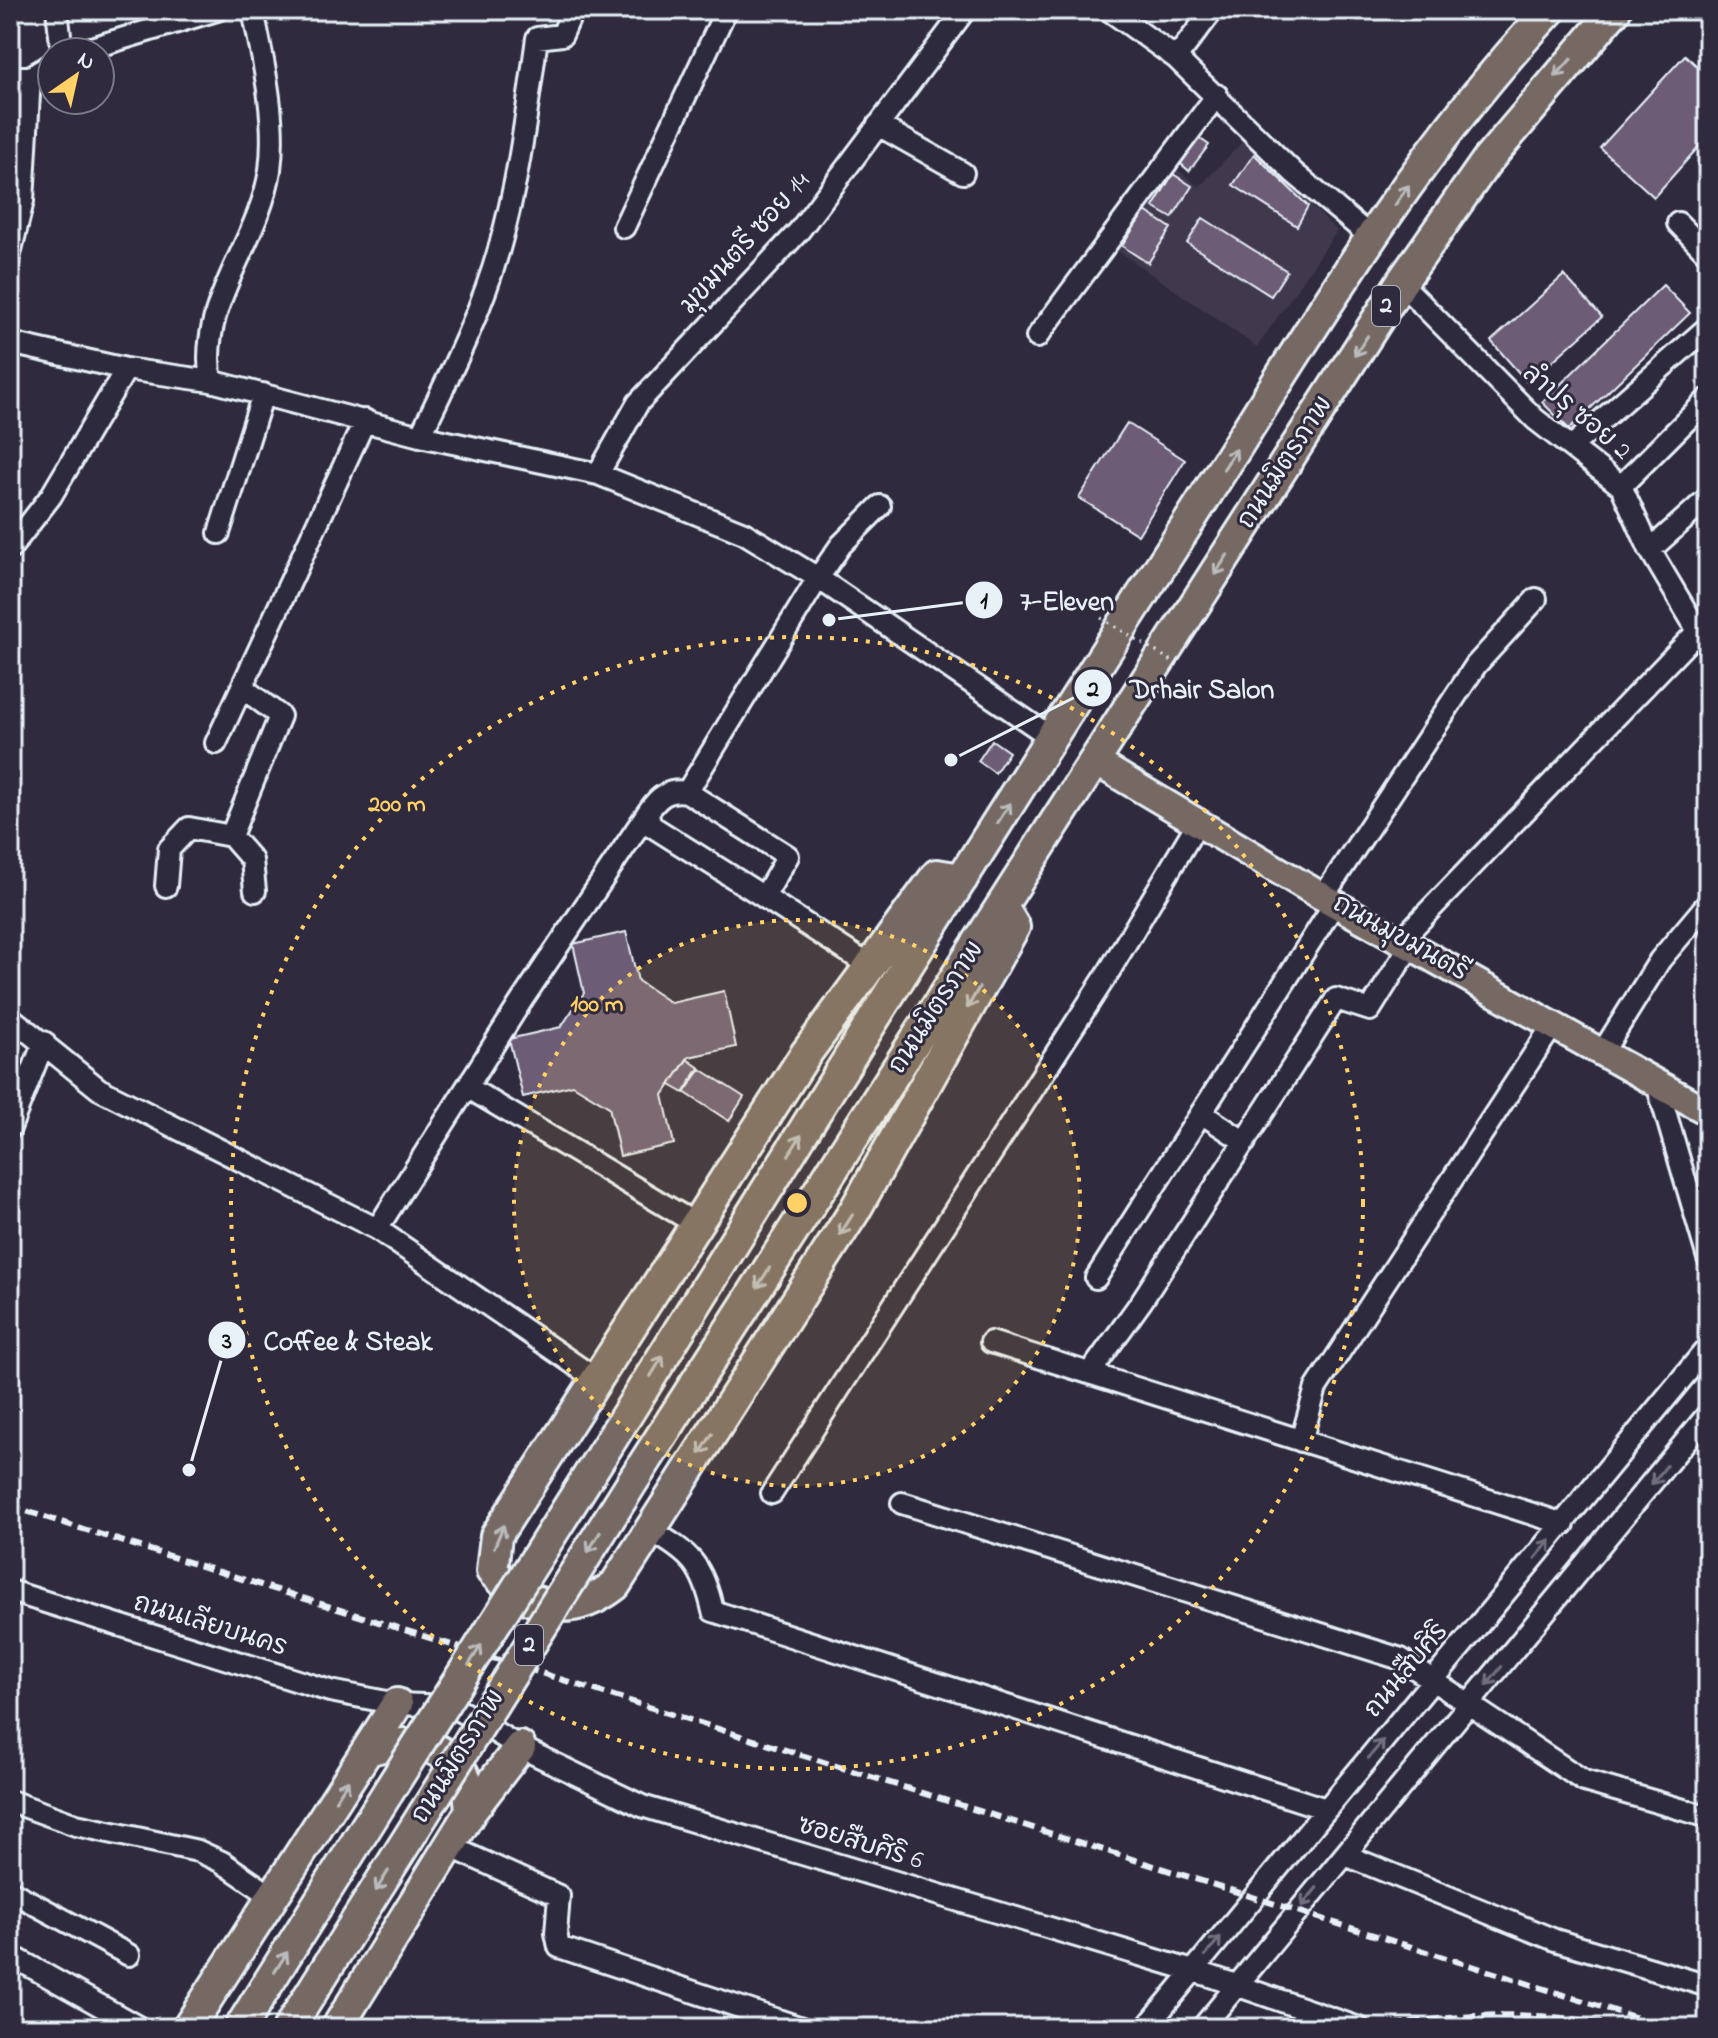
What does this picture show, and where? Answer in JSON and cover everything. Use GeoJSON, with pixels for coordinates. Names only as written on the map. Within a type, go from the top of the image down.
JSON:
{"type":"FeatureCollection","features":[{"type":"Feature","properties":{"kind":"highway","name":"ถนนมิตรภาพ"},"geometry":{"type":"LineString","coordinates":[[240,2028],[962,879],[1372,238],[1446,132],[1505,58],[1550,10]]}},
{"type":"Feature","properties":{"kind":"highway","name":"ถนนมิตรภาพ"},"geometry":{"type":"LineString","coordinates":[[289,2028],[636,1476],[1401,283],[1486,162],[1615,10]]}},
{"type":"Feature","properties":{"kind":"highway"},"geometry":{"type":"LineString","coordinates":[[962,879],[937,875],[805,1055],[496,1536],[492,1571],[505,1585],[541,1603],[570,1607],[593,1602],[615,1585],[855,1210],[1014,927],[1002,907]]}},
{"type":"Feature","properties":{"kind":"highway"},"geometry":{"type":"LineString","coordinates":[[188,2028],[397,1704]]}},
{"type":"Feature","properties":{"kind":"highway"},"geometry":{"type":"LineString","coordinates":[[368,1750],[391,1742],[420,1743],[447,1758],[466,1779],[471,1811]]}},
{"type":"Feature","properties":{"kind":"highway"},"geometry":{"type":"LineString","coordinates":[[337,2028],[471,1811],[520,1747]]}},
{"type":"Feature","properties":{"kind":"main road","name":"ถนนมุขมนตรี"},"geometry":{"type":"LineString","coordinates":[[1096,762],[1329,900],[1708,1112]]}},
{"type":"Feature","properties":{"kind":"street"},"geometry":{"type":"LineString","coordinates":[[57,10],[60,36]]}},
{"type":"Feature","properties":{"kind":"street"},"geometry":{"type":"LineString","coordinates":[[116,41],[217,10]]}},
{"type":"Feature","properties":{"kind":"street"},"geometry":{"type":"LineString","coordinates":[[211,381],[214,310],[244,243],[270,171],[271,119],[253,10]]}},
{"type":"Feature","properties":{"kind":"street"},"geometry":{"type":"LineString","coordinates":[[420,436],[450,375],[499,252],[519,169],[537,38],[562,35],[573,10]]}},
{"type":"Feature","properties":{"kind":"street"},"geometry":{"type":"LineString","coordinates":[[624,227],[726,10]]}},
{"type":"Feature","properties":{"kind":"street","name":"มุขมนตรี ซอย 14"},"geometry":{"type":"LineString","coordinates":[[598,474],[638,403],[799,231],[965,10]]}},
{"type":"Feature","properties":{"kind":"street"},"geometry":{"type":"LineString","coordinates":[[1109,10],[1176,58],[1294,173],[1372,238]]}},
{"type":"Feature","properties":{"kind":"street"},"geometry":{"type":"LineString","coordinates":[[1176,58],[1213,10]]}},
{"type":"Feature","properties":{"kind":"street"},"geometry":{"type":"LineString","coordinates":[[10,254],[23,201],[20,77]]}},
{"type":"Feature","properties":{"kind":"street"},"geometry":{"type":"LineString","coordinates":[[1037,337],[1217,95]]}},
{"type":"Feature","properties":{"kind":"street"},"geometry":{"type":"LineString","coordinates":[[878,125],[963,173]]}},
{"type":"Feature","properties":{"kind":"street"},"geometry":{"type":"LineString","coordinates":[[1678,223],[1708,254]]}},
{"type":"Feature","properties":{"kind":"street","name":"ลำปรุ ซอย 2"},"geometry":{"type":"LineString","coordinates":[[1401,283],[1535,419],[1621,486],[1650,550],[1702,641]]}},
{"type":"Feature","properties":{"kind":"street"},"geometry":{"type":"LineString","coordinates":[[1571,447],[1708,327]]}},
{"type":"Feature","properties":{"kind":"street"},"geometry":{"type":"LineString","coordinates":[[10,343],[126,369],[211,381],[420,436],[598,474],[744,533],[818,578],[1052,738]]}},
{"type":"Feature","properties":{"kind":"street"},"geometry":{"type":"LineString","coordinates":[[10,549],[51,496],[126,369]]}},
{"type":"Feature","properties":{"kind":"street"},"geometry":{"type":"LineString","coordinates":[[219,533],[263,394]]}},
{"type":"Feature","properties":{"kind":"street"},"geometry":{"type":"LineString","coordinates":[[1621,486],[1708,399]]}},
{"type":"Feature","properties":{"kind":"street"},"geometry":{"type":"LineString","coordinates":[[216,743],[365,420]]}},
{"type":"Feature","properties":{"kind":"street"},"geometry":{"type":"LineString","coordinates":[[1650,550],[1708,498]]}},
{"type":"Feature","properties":{"kind":"street"},"geometry":{"type":"LineString","coordinates":[[687,792],[818,578],[841,545],[880,506]]}},
{"type":"Feature","properties":{"kind":"street"},"geometry":{"type":"LineString","coordinates":[[1096,1278],[1201,1113],[1468,676],[1536,599]]}},
{"type":"Feature","properties":{"kind":"street"},"geometry":{"type":"LineString","coordinates":[[1090,1373],[1245,1142],[1336,999],[1370,1010],[1407,942],[1702,641]]}},
{"type":"Feature","properties":{"kind":"street"},"geometry":{"type":"LineString","coordinates":[[231,836],[280,716],[242,687]]}},
{"type":"Feature","properties":{"kind":"street"},"geometry":{"type":"LineString","coordinates":[[377,1229],[658,799],[673,790],[687,792],[788,856],[764,897]]}},
{"type":"Feature","properties":{"kind":"street"},"geometry":{"type":"LineString","coordinates":[[648,812],[650,825],[870,966]]}},
{"type":"Feature","properties":{"kind":"street"},"geometry":{"type":"LineString","coordinates":[[772,1493],[1091,1000],[1197,824]]}},
{"type":"Feature","properties":{"kind":"street"},"geometry":{"type":"LineString","coordinates":[[166,886],[169,849],[189,828],[231,836],[252,860],[255,891]]}},
{"type":"Feature","properties":{"kind":"street"},"geometry":{"type":"LineString","coordinates":[[1602,1053],[1660,960],[1708,903]]}},
{"type":"Feature","properties":{"kind":"street"},"geometry":{"type":"LineString","coordinates":[[10,1017],[99,1089],[377,1229],[596,1379]]}},
{"type":"Feature","properties":{"kind":"street"},"geometry":{"type":"LineString","coordinates":[[1301,1441],[1316,1388],[1553,1025]]}},
{"type":"Feature","properties":{"kind":"street"},"geometry":{"type":"LineString","coordinates":[[10,1128],[44,1042]]}},
{"type":"Feature","properties":{"kind":"street"},"geometry":{"type":"LineString","coordinates":[[1657,1084],[1708,1258]]}},
{"type":"Feature","properties":{"kind":"street"},"geometry":{"type":"LineString","coordinates":[[467,1087],[696,1224]]}},
{"type":"Feature","properties":{"kind":"street"},"geometry":{"type":"LineString","coordinates":[[1201,1113],[1245,1142]]}},
{"type":"Feature","properties":{"kind":"street"},"geometry":{"type":"LineString","coordinates":[[991,1342],[1503,1502],[1564,1524]]}},
{"type":"Feature","properties":{"kind":"street","name":"ถนนสืบศิริ"},"geometry":{"type":"LineString","coordinates":[[1146,2028],[1708,1347]]}},
{"type":"Feature","properties":{"kind":"street"},"geometry":{"type":"LineString","coordinates":[[1202,2028],[1708,1414]]}},
{"type":"Feature","properties":{"kind":"street"},"geometry":{"type":"LineString","coordinates":[[902,1503],[1401,1659],[1584,1781],[1708,1817]]}},
{"type":"Feature","properties":{"kind":"street"},"geometry":{"type":"LineString","coordinates":[[651,1531],[679,1546],[705,1578],[713,1611],[1326,1809]]}},
{"type":"Feature","properties":{"kind":"street","name":"ถนนเลียบนคร"},"geometry":{"type":"LineString","coordinates":[[10,1591],[330,1691],[397,1704],[452,1706],[520,1747]]}},
{"type":"Feature","properties":{"kind":"street","name":"ซอยสืบศิริ 6"},"geometry":{"type":"LineString","coordinates":[[520,1747],[642,1806],[1235,1987]]}},
{"type":"Feature","properties":{"kind":"street"},"geometry":{"type":"LineString","coordinates":[[10,1801],[76,1825],[198,1851],[222,1862],[273,1897]]}},
{"type":"Feature","properties":{"kind":"street"},"geometry":{"type":"LineString","coordinates":[[449,1846],[559,1896],[556,1933],[559,1947],[802,2028]]}},
{"type":"Feature","properties":{"kind":"street"},"geometry":{"type":"LineString","coordinates":[[1345,1855],[1555,1940],[1708,1986]]}},
{"type":"Feature","properties":{"kind":"street"},"geometry":{"type":"LineString","coordinates":[[10,1891],[129,1955]]}},
{"type":"Feature","properties":{"kind":"street"},"geometry":{"type":"LineString","coordinates":[[10,1955],[140,2028]]}},
{"type":"Feature","properties":{"kind":"street"},"geometry":{"type":"LineString","coordinates":[[1235,1987],[1359,2028]]}},
{"type":"Feature","properties":{"kind":"path"},"geometry":{"type":"LineString","coordinates":[[1101,618],[1183,668]]}},
{"type":"Feature","properties":{"kind":"shaded area"},"geometry":{"type":"Polygon","coordinates":[[[1244,140],[1337,231],[1257,347],[1112,247],[1172,165],[1199,187],[1244,140]]]}},
{"type":"Feature","properties":{"kind":"building"},"geometry":{"type":"Polygon","coordinates":[[[1685,55],[1708,76],[1708,148],[1702,143],[1654,197],[1600,148],[1685,55]]]}},
{"type":"Feature","properties":{"kind":"building"},"geometry":{"type":"Polygon","coordinates":[[[1199,138],[1209,145],[1189,171],[1180,163],[1199,138]]]}},
{"type":"Feature","properties":{"kind":"building"},"geometry":{"type":"Polygon","coordinates":[[[1254,154],[1308,206],[1297,226],[1233,185],[1254,154]]]}},
{"type":"Feature","properties":{"kind":"building"},"geometry":{"type":"Polygon","coordinates":[[[1173,174],[1192,186],[1172,218],[1153,207],[1173,174]]]}},
{"type":"Feature","properties":{"kind":"building"},"geometry":{"type":"Polygon","coordinates":[[[1145,211],[1171,228],[1148,263],[1122,246],[1145,211]]]}},
{"type":"Feature","properties":{"kind":"building"},"geometry":{"type":"Polygon","coordinates":[[[1203,218],[1287,271],[1271,296],[1187,243],[1203,218]]]}},
{"type":"Feature","properties":{"kind":"building"},"geometry":{"type":"Polygon","coordinates":[[[1564,275],[1602,317],[1528,383],[1491,341],[1564,275]]]}},
{"type":"Feature","properties":{"kind":"building"},"geometry":{"type":"Polygon","coordinates":[[[1663,285],[1690,313],[1569,429],[1542,402],[1663,285]]]}},
{"type":"Feature","properties":{"kind":"building"},"geometry":{"type":"Polygon","coordinates":[[[1127,423],[1185,460],[1138,535],[1079,498],[1127,423]]]}},
{"type":"Feature","properties":{"kind":"building"},"geometry":{"type":"Polygon","coordinates":[[[992,740],[1009,752],[995,773],[978,761],[992,740]]]}},
{"type":"Feature","properties":{"kind":"building"},"geometry":{"type":"Polygon","coordinates":[[[626,932],[638,981],[671,1003],[724,991],[736,1047],[689,1057],[663,1095],[674,1144],[620,1156],[609,1107],[573,1085],[523,1097],[509,1039],[561,1027],[584,993],[573,944],[626,932]]]}},
{"type":"Feature","properties":{"kind":"building"},"geometry":{"type":"Polygon","coordinates":[[[687,1059],[701,1069],[684,1093],[670,1085],[687,1059]]]}},
{"type":"Feature","properties":{"kind":"building"},"geometry":{"type":"Polygon","coordinates":[[[699,1068],[744,1097],[729,1121],[684,1092],[699,1068]]]}},
{"type":"Feature","properties":{"kind":"railway"},"geometry":{"type":"LineString","coordinates":[[10,1506],[1669,2028]]}},
{"type":"Feature","properties":{"kind":"railway"},"geometry":{"type":"LineString","coordinates":[[1375,2028],[1500,2015],[1562,2018],[1626,2028]]}},
{"type":"Feature","properties":{"kind":"place","name":"7-Eleven"},"geometry":{"type":"Point","coordinates":[829,620]}},
{"type":"Feature","properties":{"kind":"place","name":"Drhair Salon"},"geometry":{"type":"Point","coordinates":[951,760]}},
{"type":"Feature","properties":{"kind":"place","name":"Coffee & Steak"},"geometry":{"type":"Point","coordinates":[189,1470]}}]}
